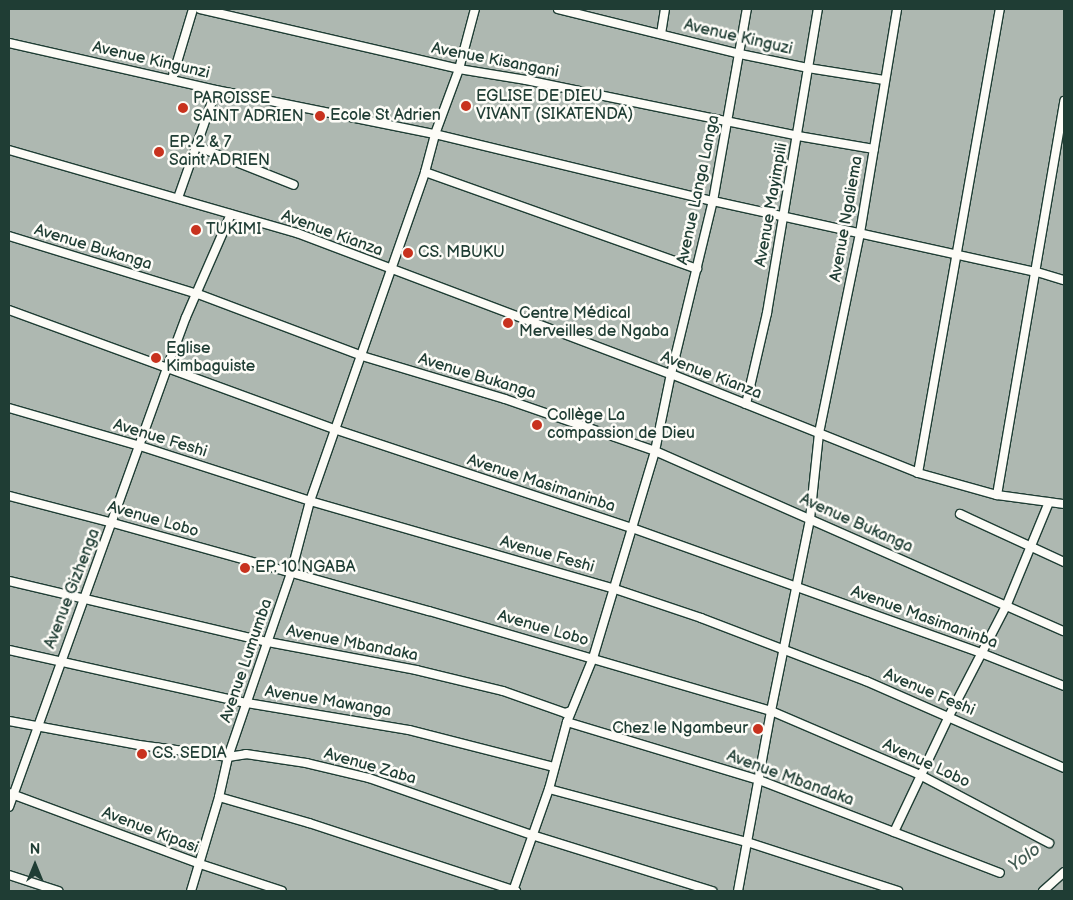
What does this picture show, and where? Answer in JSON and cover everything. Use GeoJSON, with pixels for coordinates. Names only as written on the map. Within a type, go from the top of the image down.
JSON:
{"type":"FeatureCollection","features":[{"type":"Feature","properties":{"kind":"street"},"geometry":{"type":"LineString","coordinates":[[172,79],[193,9]]}},
{"type":"Feature","properties":{"kind":"street","name":"Avenue Kisangani"},"geometry":{"type":"LineString","coordinates":[[200,9],[459,69],[526,80],[798,136],[874,149]]}},
{"type":"Feature","properties":{"kind":"street","name":"Avenue Lumumba"},"geometry":{"type":"LineString","coordinates":[[191,891],[219,797],[228,757],[291,573],[310,501],[425,172],[435,134],[459,69],[475,9]]}},
{"type":"Feature","properties":{"kind":"street","name":"Avenue Kinguzi"},"geometry":{"type":"LineString","coordinates":[[558,9],[593,12],[661,34],[740,54],[808,68],[884,80]]}},
{"type":"Feature","properties":{"kind":"street"},"geometry":{"type":"LineString","coordinates":[[661,34],[666,9]]}},
{"type":"Feature","properties":{"kind":"street","name":"Avenue Langa Langa"},"geometry":{"type":"LineString","coordinates":[[514,891],[549,789],[567,722],[593,658],[655,451],[671,374],[713,201],[747,9]]}},
{"type":"Feature","properties":{"kind":"street","name":"Avenue Mayimpili"},"geometry":{"type":"LineString","coordinates":[[746,404],[767,313],[785,216],[818,9]]}},
{"type":"Feature","properties":{"kind":"street","name":"Avenue Ngaliema"},"geometry":{"type":"LineString","coordinates":[[738,891],[783,648],[810,519],[819,433],[860,233],[897,9]]}},
{"type":"Feature","properties":{"kind":"street"},"geometry":{"type":"LineString","coordinates":[[918,472],[1000,9]]}},
{"type":"Feature","properties":{"kind":"street","name":"Avenue Kingunzi"},"geometry":{"type":"LineString","coordinates":[[9,43],[216,90],[435,134],[713,201],[958,254],[1064,280]]}},
{"type":"Feature","properties":{"kind":"street"},"geometry":{"type":"LineString","coordinates":[[178,198],[216,90]]}},
{"type":"Feature","properties":{"kind":"street"},"geometry":{"type":"LineString","coordinates":[[998,495],[1037,272],[1064,101]]}},
{"type":"Feature","properties":{"kind":"street"},"geometry":{"type":"LineString","coordinates":[[196,146],[294,185]]}},
{"type":"Feature","properties":{"kind":"street","name":"Avenue Kianza"},"geometry":{"type":"LineString","coordinates":[[9,150],[297,233],[390,270],[671,374],[918,472],[998,495],[1064,504]]}},
{"type":"Feature","properties":{"kind":"street"},"geometry":{"type":"LineString","coordinates":[[425,172],[697,269]]}},
{"type":"Feature","properties":{"kind":"street","name":"Avenue Gizhenga"},"geometry":{"type":"LineString","coordinates":[[9,807],[11,794],[37,727],[59,662],[85,600],[186,317],[198,294],[231,214]]}},
{"type":"Feature","properties":{"kind":"street","name":"Avenue Bukanga"},"geometry":{"type":"LineString","coordinates":[[9,236],[198,294],[362,356],[505,398],[655,451],[1007,604],[1064,631]]}},
{"type":"Feature","properties":{"kind":"street","name":"Avenue Masimaninba"},"geometry":{"type":"LineString","coordinates":[[9,310],[334,429],[632,528],[982,653],[1064,686]]}},
{"type":"Feature","properties":{"kind":"street","name":"Avenue Feshi"},"geometry":{"type":"LineString","coordinates":[[9,408],[140,446],[310,501],[615,589],[783,648],[949,716],[1064,768]]}},
{"type":"Feature","properties":{"kind":"street","name":"Avenue Lobo"},"geometry":{"type":"LineString","coordinates":[[9,496],[113,523],[593,658],[771,711],[920,774],[1048,843]]}},
{"type":"Feature","properties":{"kind":"street"},"geometry":{"type":"LineString","coordinates":[[894,832],[920,774],[1007,604],[1049,502]]}},
{"type":"Feature","properties":{"kind":"street"},"geometry":{"type":"LineString","coordinates":[[960,514],[1064,562]]}},
{"type":"Feature","properties":{"kind":"street","name":"Avenue Mbandaka"},"geometry":{"type":"LineString","coordinates":[[9,581],[268,642],[426,673],[503,691],[565,713],[571,711]]}},
{"type":"Feature","properties":{"kind":"street","name":"Avenue Mawanga"},"geometry":{"type":"LineString","coordinates":[[9,650],[247,703],[409,730],[554,767]]}},
{"type":"Feature","properties":{"kind":"street","name":"Avenue Zaba"},"geometry":{"type":"LineString","coordinates":[[9,721],[228,757],[246,754],[306,762],[369,778],[532,835],[712,891]]}},
{"type":"Feature","properties":{"kind":"street","name":"Avenue Mbandaka"},"geometry":{"type":"LineString","coordinates":[[567,722],[759,780],[1000,872]]}},
{"type":"Feature","properties":{"kind":"street"},"geometry":{"type":"LineString","coordinates":[[549,789],[747,842],[898,891]]}},
{"type":"Feature","properties":{"kind":"street","name":"Avenue Kipasi"},"geometry":{"type":"LineString","coordinates":[[11,794],[200,864],[282,891]]}},
{"type":"Feature","properties":{"kind":"street"},"geometry":{"type":"LineString","coordinates":[[219,797],[309,823],[514,891]]}},
{"type":"Feature","properties":{"kind":"street"},"geometry":{"type":"LineString","coordinates":[[1043,891],[1064,872]]}},
{"type":"Feature","properties":{"kind":"street"},"geometry":{"type":"LineString","coordinates":[[9,875],[58,891]]}},
{"type":"Feature","properties":{"kind":"water","name":"Yolo"},"geometry":{"type":"Polygon","coordinates":[[[9,9],[1064,9],[1064,891],[9,891],[9,9]]]}},
{"type":"Feature","properties":{"kind":"place","name":"EGLISE DE DIEU VIVANT (SIKATENDA)"},"geometry":{"type":"Point","coordinates":[466,106]}},
{"type":"Feature","properties":{"kind":"place","name":"PAROISSE SAINT ADRIEN"},"geometry":{"type":"Point","coordinates":[183,108]}},
{"type":"Feature","properties":{"kind":"place","name":"Ecole St Adrien"},"geometry":{"type":"Point","coordinates":[320,116]}},
{"type":"Feature","properties":{"kind":"place","name":"EP. 2 & 7 Saint ADRIEN"},"geometry":{"type":"Point","coordinates":[159,152]}},
{"type":"Feature","properties":{"kind":"place","name":"TUKIMI"},"geometry":{"type":"Point","coordinates":[196,230]}},
{"type":"Feature","properties":{"kind":"place","name":"CS. MBUKU"},"geometry":{"type":"Point","coordinates":[408,253]}},
{"type":"Feature","properties":{"kind":"place","name":"Centre Médical Merveilles de Ngaba"},"geometry":{"type":"Point","coordinates":[508,323]}},
{"type":"Feature","properties":{"kind":"place","name":"Eglise Kimbaguiste"},"geometry":{"type":"Point","coordinates":[156,358]}},
{"type":"Feature","properties":{"kind":"place","name":"Collège La compassion de Dieu"},"geometry":{"type":"Point","coordinates":[537,425]}},
{"type":"Feature","properties":{"kind":"place","name":"EP. 10 NGABA"},"geometry":{"type":"Point","coordinates":[245,568]}},
{"type":"Feature","properties":{"kind":"place","name":"Chez le Ngambeur"},"geometry":{"type":"Point","coordinates":[758,729]}},
{"type":"Feature","properties":{"kind":"place","name":"CS. SEDIA"},"geometry":{"type":"Point","coordinates":[142,754]}}]}
